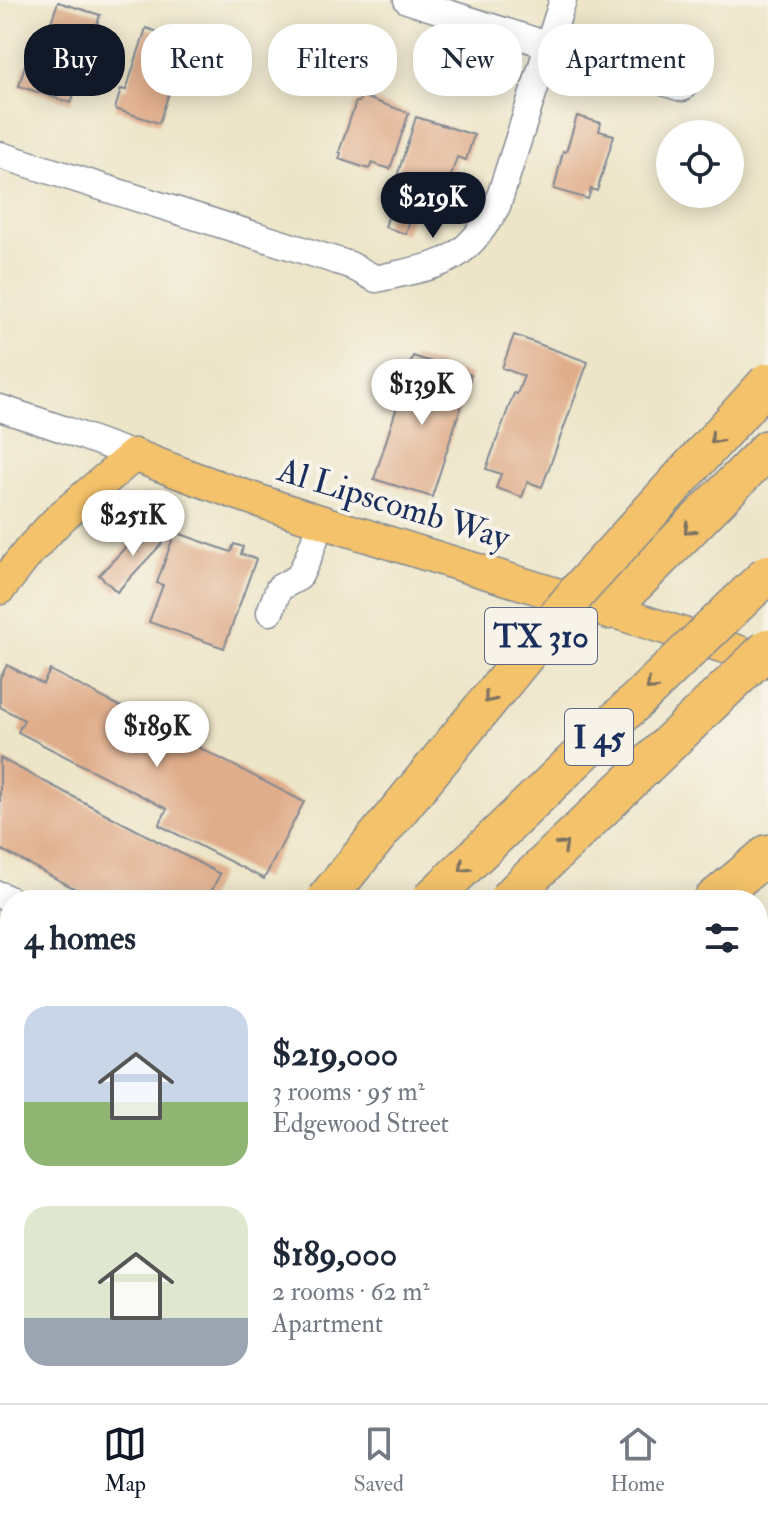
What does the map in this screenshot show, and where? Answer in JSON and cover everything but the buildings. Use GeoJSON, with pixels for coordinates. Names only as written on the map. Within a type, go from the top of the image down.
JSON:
{"type":"FeatureCollection","features":[{"type":"Feature","properties":{"kind":"highway","name":"TX 310"},"geometry":{"type":"LineString","coordinates":[[333,890],[580,589],[768,382]]}},
{"type":"Feature","properties":{"kind":"highway"},"geometry":{"type":"LineString","coordinates":[[609,610],[766,451]]}},
{"type":"Feature","properties":{"kind":"highway","name":"I 45"},"geometry":{"type":"LineString","coordinates":[[440,890],[768,574]]}},
{"type":"Feature","properties":{"kind":"highway","name":"I 45"},"geometry":{"type":"LineString","coordinates":[[517,890],[768,648]]}},
{"type":"Feature","properties":{"kind":"highway"},"geometry":{"type":"LineString","coordinates":[[725,890],[768,854]]}},
{"type":"Feature","properties":{"kind":"main road","name":"Al Lipscomb Way"},"geometry":{"type":"LineString","coordinates":[[134,455],[199,481],[321,522],[768,661]]}},
{"type":"Feature","properties":{"kind":"main road"},"geometry":{"type":"LineString","coordinates":[[0,588],[60,518],[134,455]]}},
{"type":"Feature","properties":{"kind":"street"},"geometry":{"type":"LineString","coordinates":[[407,0],[538,42]]}},
{"type":"Feature","properties":{"kind":"street"},"geometry":{"type":"LineString","coordinates":[[556,24],[563,0]]}},
{"type":"Feature","properties":{"kind":"street"},"geometry":{"type":"LineString","coordinates":[[0,155],[350,265],[376,279],[453,258],[483,231],[497,206],[538,79]]}},
{"type":"Feature","properties":{"kind":"street","name":"Al Lipscomb Way"},"geometry":{"type":"LineString","coordinates":[[0,408],[134,455]]}},
{"type":"Feature","properties":{"kind":"street"},"geometry":{"type":"LineString","coordinates":[[270,612],[279,588],[299,577],[321,522]]}}]}
